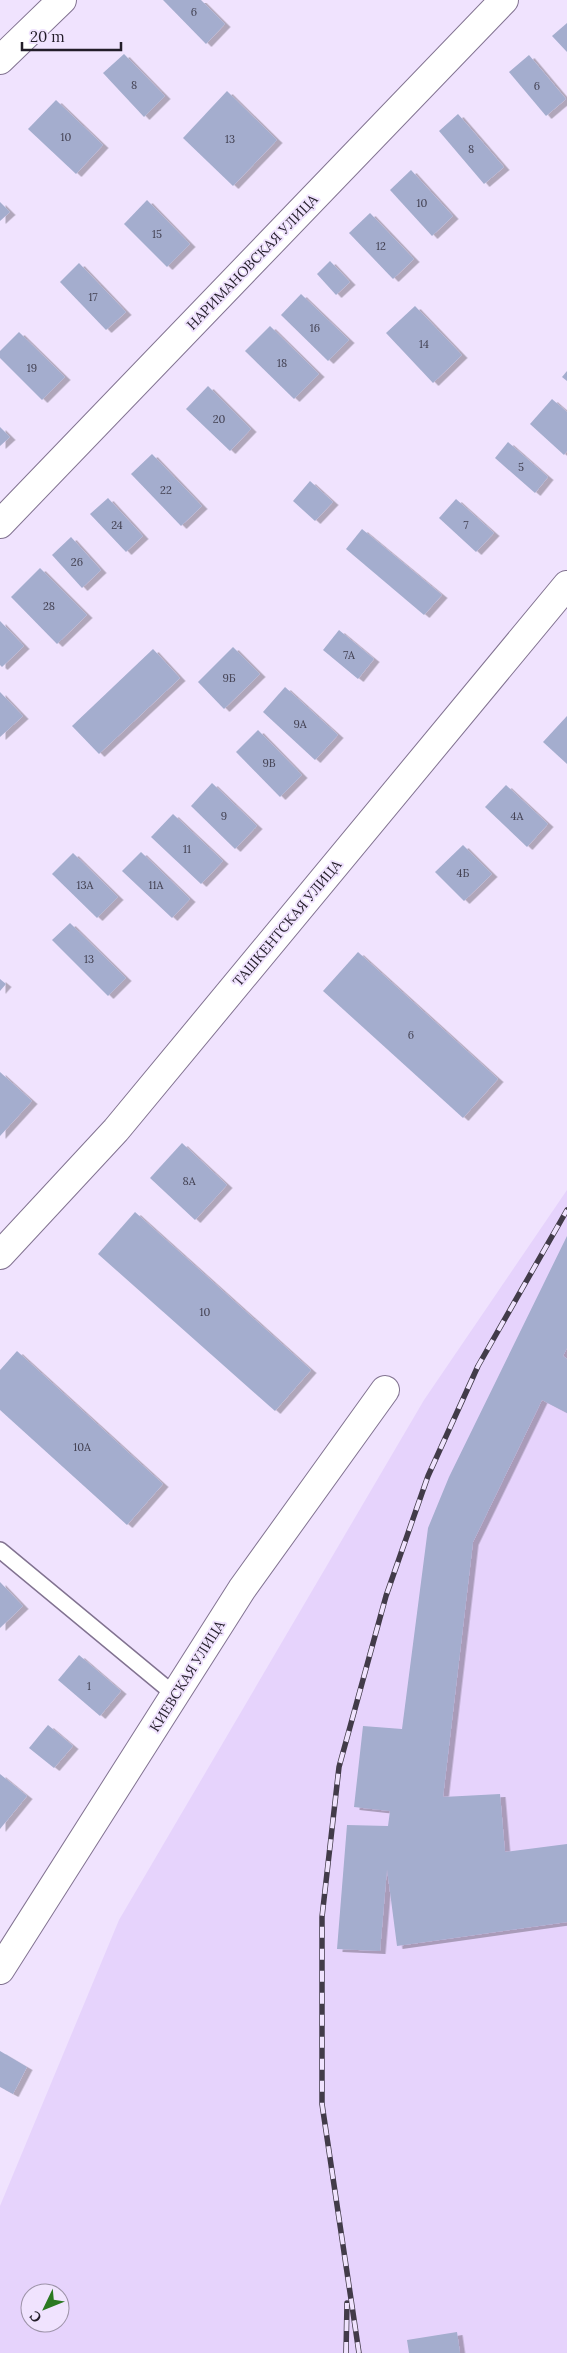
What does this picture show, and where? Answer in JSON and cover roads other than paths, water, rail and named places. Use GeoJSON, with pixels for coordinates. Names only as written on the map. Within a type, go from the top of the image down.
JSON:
{"type":"FeatureCollection","features":[{"type":"Feature","properties":{"kind":"street"},"geometry":{"type":"LineString","coordinates":[[0,60],[62,0]]}},
{"type":"Feature","properties":{"kind":"street","name":"НАРИМАНОВСКАЯ УЛИЦА"},"geometry":{"type":"LineString","coordinates":[[0,524],[504,0]]}},
{"type":"Feature","properties":{"kind":"street","name":"ТАШКЕНТСКАЯ УЛИЦА"},"geometry":{"type":"LineString","coordinates":[[0,1255],[116,1130],[567,585]]}},
{"type":"Feature","properties":{"kind":"street","name":"КИЕВСКАЯ УЛИЦА"},"geometry":{"type":"LineString","coordinates":[[0,1970],[242,1590],[385,1390]]}},
{"type":"Feature","properties":{"kind":"lane"},"geometry":{"type":"LineString","coordinates":[[0,1550],[175,1696]]}},
{"type":"Feature","properties":{"kind":"railway"},"geometry":{"type":"LineString","coordinates":[[359,2353],[322,2104],[322,1917],[339,1767],[386,1596],[428,1476],[478,1366],[567,1210]]}},
{"type":"Feature","properties":{"kind":"railway"},"geometry":{"type":"LineString","coordinates":[[346,2353],[347,2303]]}}]}
